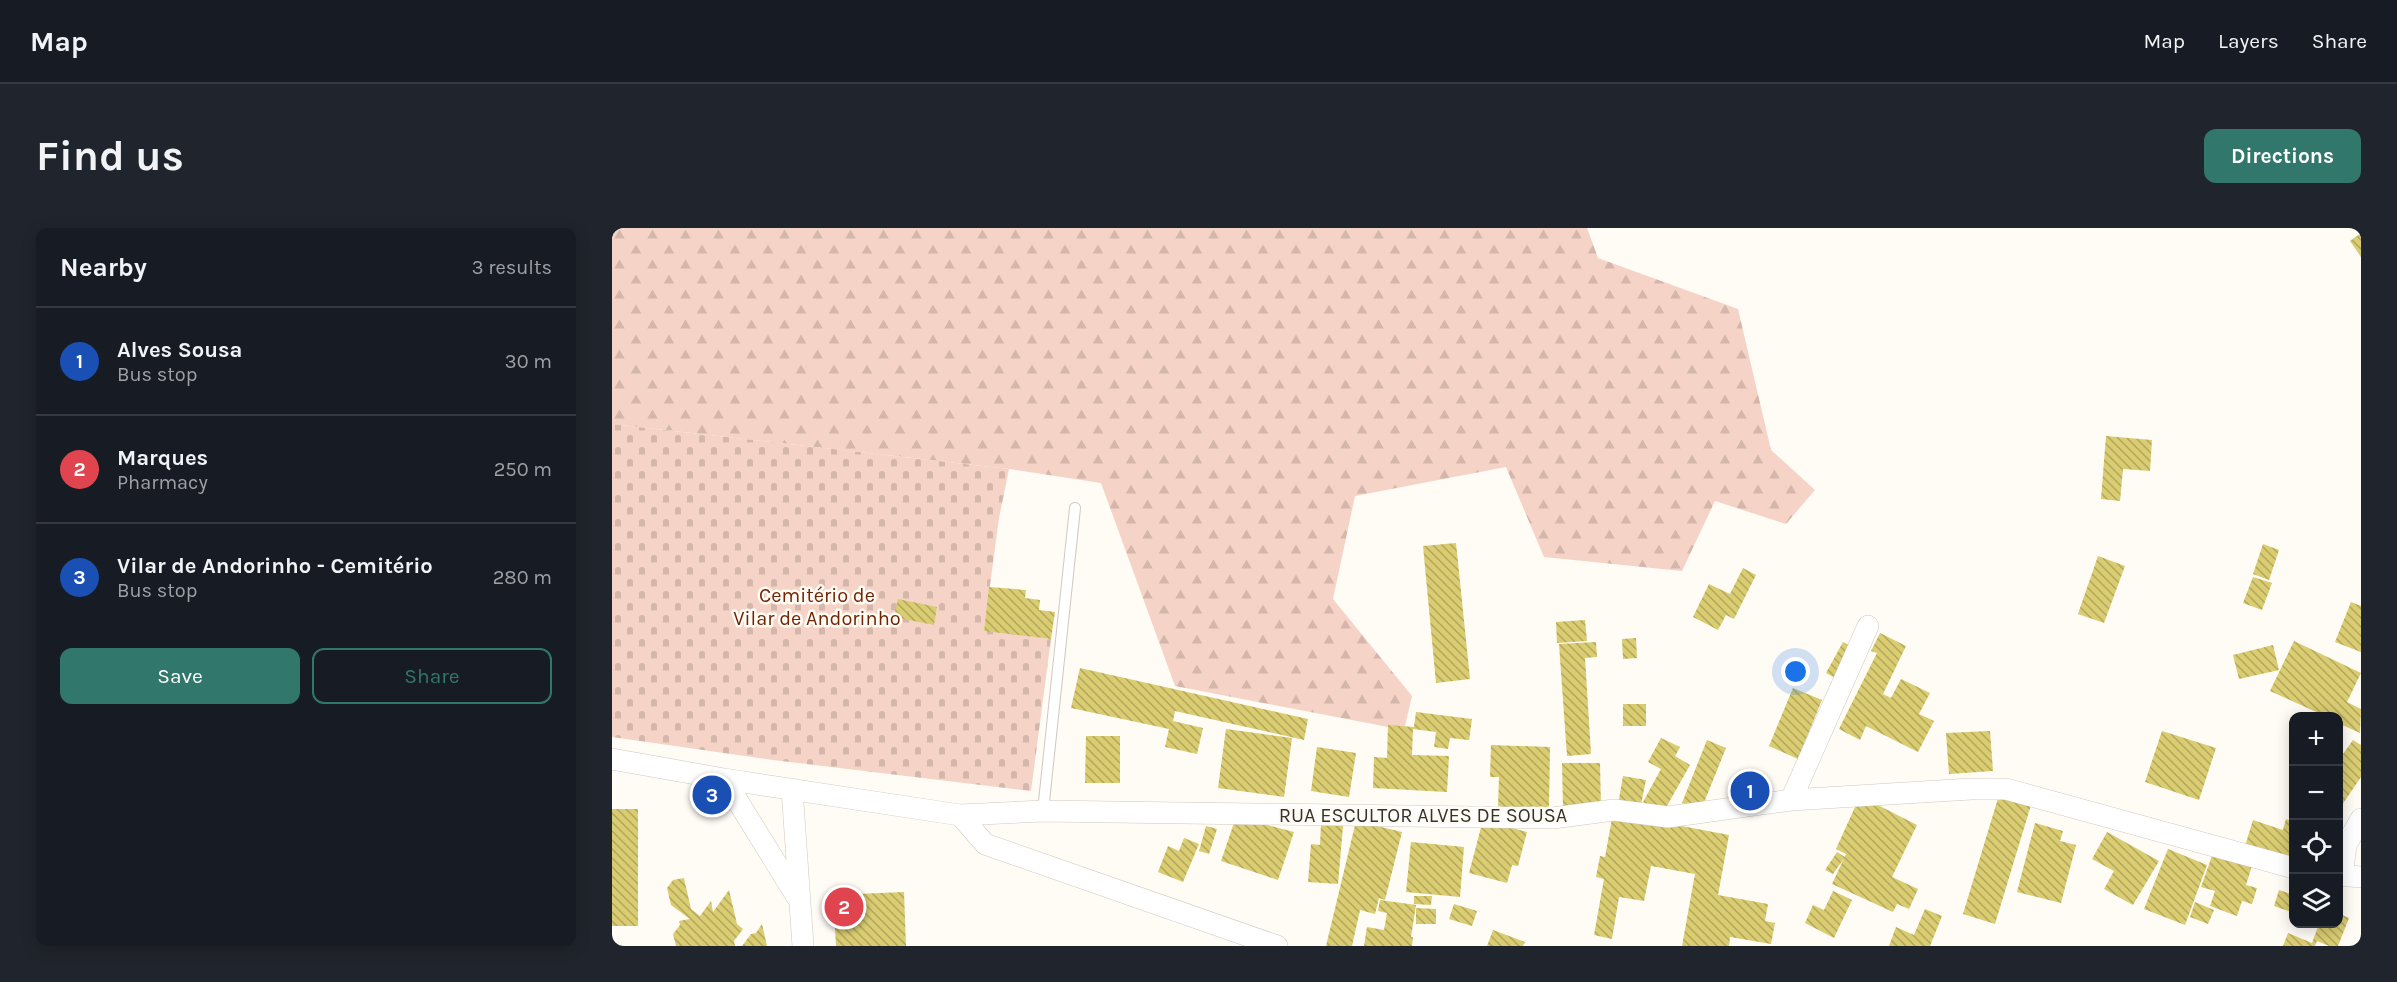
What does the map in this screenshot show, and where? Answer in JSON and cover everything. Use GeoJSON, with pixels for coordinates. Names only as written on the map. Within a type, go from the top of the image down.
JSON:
{"type":"FeatureCollection","features":[{"type":"Feature","properties":{"kind":"street"},"geometry":{"type":"LineString","coordinates":[[1791,800],[1868,626]]}},
{"type":"Feature","properties":{"kind":"street"},"geometry":{"type":"LineString","coordinates":[[612,759],[792,789],[802,946]]}},
{"type":"Feature","properties":{"kind":"street"},"geometry":{"type":"LineString","coordinates":[[724,779],[798,900]]}},
{"type":"Feature","properties":{"kind":"street","name":"RUA ESCULTOR ALVES DE SOUSA"},"geometry":{"type":"LineString","coordinates":[[792,789],[960,815],[1043,811],[1553,818],[1614,810],[1668,817],[1791,800],[2006,789],[2289,867]]}},
{"type":"Feature","properties":{"kind":"street"},"geometry":{"type":"LineString","coordinates":[[960,815],[985,844],[1277,946]]}},
{"type":"Feature","properties":{"kind":"street"},"geometry":{"type":"LineString","coordinates":[[2347,876],[2346,844],[2361,819]]}},
{"type":"Feature","properties":{"kind":"lane"},"geometry":{"type":"LineString","coordinates":[[1043,811],[1075,508]]}},
{"type":"Feature","properties":{"kind":"green space"},"geometry":{"type":"Polygon","coordinates":[[[612,228],[1587,228],[1598,258],[1738,309],[1771,450],[1815,490],[1786,524],[1715,501],[1682,571],[1544,557],[1506,467],[1355,496],[1333,599],[1412,696],[1404,730],[1175,686],[1101,483],[1009,469],[612,424],[612,228]]]}},
{"type":"Feature","properties":{"kind":"green space","name":"Cemitério de Vilar de Andorinho"},"geometry":{"type":"Polygon","coordinates":[[[612,424],[1009,469],[999,518],[984,630],[1051,639],[1031,791],[765,759],[612,737],[612,424]]]}},
{"type":"Feature","properties":{"kind":"building"},"geometry":{"type":"Polygon","coordinates":[[[2361,233],[2361,257],[2350,241],[2361,233]]]}},
{"type":"Feature","properties":{"kind":"building"},"geometry":{"type":"Polygon","coordinates":[[[2106,436],[2152,440],[2150,471],[2123,469],[2120,501],[2101,499],[2106,436]]]}},
{"type":"Feature","properties":{"kind":"building"},"geometry":{"type":"Polygon","coordinates":[[[1456,543],[1470,679],[1436,683],[1423,546],[1456,543]]]}},
{"type":"Feature","properties":{"kind":"building"},"geometry":{"type":"Polygon","coordinates":[[[2263,544],[2279,550],[2269,580],[2253,574],[2263,544]]]}},
{"type":"Feature","properties":{"kind":"building"},"geometry":{"type":"Polygon","coordinates":[[[2098,556],[2125,566],[2104,623],[2078,614],[2098,556]]]}},
{"type":"Feature","properties":{"kind":"building"},"geometry":{"type":"Polygon","coordinates":[[[1743,568],[1756,575],[1734,619],[1726,615],[1718,630],[1693,617],[1709,584],[1730,594],[1743,568]]]}},
{"type":"Feature","properties":{"kind":"building"},"geometry":{"type":"Polygon","coordinates":[[[2253,577],[2272,583],[2262,610],[2243,603],[2253,577]]]}},
{"type":"Feature","properties":{"kind":"building"},"geometry":{"type":"Polygon","coordinates":[[[989,587],[1026,590],[1025,598],[1040,600],[1039,610],[1055,612],[1051,639],[984,631],[989,587]]]}},
{"type":"Feature","properties":{"kind":"building"},"geometry":{"type":"Polygon","coordinates":[[[898,599],[937,607],[934,625],[894,617],[898,599]]]}},
{"type":"Feature","properties":{"kind":"building"},"geometry":{"type":"Polygon","coordinates":[[[2351,602],[2361,606],[2361,652],[2335,642],[2351,602]]]}},
{"type":"Feature","properties":{"kind":"building"},"geometry":{"type":"Polygon","coordinates":[[[1585,620],[1587,641],[1557,643],[1556,622],[1585,620]]]}},
{"type":"Feature","properties":{"kind":"building"},"geometry":{"type":"Polygon","coordinates":[[[1880,633],[1906,646],[1883,694],[1891,698],[1901,679],[1930,693],[1919,714],[1934,721],[1918,752],[1866,726],[1860,740],[1839,729],[1877,653],[1871,651],[1880,633]]]}},
{"type":"Feature","properties":{"kind":"building"},"geometry":{"type":"Polygon","coordinates":[[[1636,638],[1637,658],[1623,659],[1622,639],[1636,638]]]}},
{"type":"Feature","properties":{"kind":"building"},"geometry":{"type":"Polygon","coordinates":[[[2294,641],[2361,673],[2347,702],[2361,709],[2360,733],[2343,725],[2343,712],[2316,712],[2270,691],[2294,641]]]}},
{"type":"Feature","properties":{"kind":"building"},"geometry":{"type":"Polygon","coordinates":[[[1596,642],[1597,657],[1585,658],[1591,754],[1567,756],[1559,644],[1596,642]]]}},
{"type":"Feature","properties":{"kind":"building"},"geometry":{"type":"Polygon","coordinates":[[[1843,642],[1856,649],[1839,680],[1826,673],[1843,642]]]}},
{"type":"Feature","properties":{"kind":"building"},"geometry":{"type":"Polygon","coordinates":[[[2273,645],[2279,670],[2239,679],[2233,655],[2273,645]]]}},
{"type":"Feature","properties":{"kind":"building"},"geometry":{"type":"Polygon","coordinates":[[[1080,668],[1308,719],[1304,740],[1175,711],[1173,721],[1203,728],[1197,754],[1165,747],[1169,729],[1071,708],[1080,668]]]}},
{"type":"Feature","properties":{"kind":"building"},"geometry":{"type":"Polygon","coordinates":[[[1793,688],[1822,700],[1798,759],[1769,746],[1793,688]]]}},
{"type":"Feature","properties":{"kind":"building"},"geometry":{"type":"Polygon","coordinates":[[[1623,704],[1646,704],[1646,726],[1623,726],[1623,704]]]}},
{"type":"Feature","properties":{"kind":"building"},"geometry":{"type":"Polygon","coordinates":[[[1416,712],[1472,719],[1469,740],[1450,738],[1448,749],[1434,747],[1436,732],[1413,729],[1412,755],[1449,756],[1447,792],[1373,788],[1374,757],[1387,758],[1388,725],[1414,727],[1416,712]]]}},
{"type":"Feature","properties":{"kind":"building"},"geometry":{"type":"Polygon","coordinates":[[[1226,729],[1292,738],[1284,797],[1218,788],[1226,729]]]}},
{"type":"Feature","properties":{"kind":"building"},"geometry":{"type":"Polygon","coordinates":[[[1990,731],[1993,771],[1949,774],[1946,733],[1990,731]]]}},
{"type":"Feature","properties":{"kind":"building"},"geometry":{"type":"Polygon","coordinates":[[[2162,731],[2216,748],[2199,800],[2145,782],[2162,731]]]}},
{"type":"Feature","properties":{"kind":"building"},"geometry":{"type":"Polygon","coordinates":[[[1086,736],[1120,736],[1120,783],[1085,783],[1086,736]]]}},
{"type":"Feature","properties":{"kind":"building"},"geometry":{"type":"Polygon","coordinates":[[[1661,738],[1680,747],[1675,756],[1690,765],[1663,813],[1643,802],[1661,769],[1648,762],[1661,738]]]}},
{"type":"Feature","properties":{"kind":"building"},"geometry":{"type":"Polygon","coordinates":[[[1707,740],[1726,748],[1701,810],[1682,803],[1707,740]]]}},
{"type":"Feature","properties":{"kind":"building"},"geometry":{"type":"Polygon","coordinates":[[[2353,740],[2361,745],[2361,777],[2343,804],[2343,766],[2343,754],[2353,740]]]}},
{"type":"Feature","properties":{"kind":"building"},"geometry":{"type":"Polygon","coordinates":[[[1491,745],[1550,747],[1549,808],[1498,807],[1499,777],[1490,777],[1491,745]]]}},
{"type":"Feature","properties":{"kind":"building"},"geometry":{"type":"Polygon","coordinates":[[[1317,747],[1356,753],[1349,797],[1311,791],[1317,747]]]}},
{"type":"Feature","properties":{"kind":"building"},"geometry":{"type":"Polygon","coordinates":[[[1562,763],[1600,763],[1601,808],[1563,809],[1562,763]]]}},
{"type":"Feature","properties":{"kind":"building"},"geometry":{"type":"Polygon","coordinates":[[[1623,776],[1646,780],[1640,809],[1618,805],[1623,776]]]}},
{"type":"Feature","properties":{"kind":"building"},"geometry":{"type":"Polygon","coordinates":[[[1999,795],[2031,805],[1995,924],[1963,914],[1999,795]]]}},
{"type":"Feature","properties":{"kind":"building"},"geometry":{"type":"Polygon","coordinates":[[[1860,796],[1917,825],[1892,877],[1918,889],[1909,909],[1897,904],[1893,912],[1832,884],[1846,854],[1836,849],[1860,796]]]}},
{"type":"Feature","properties":{"kind":"building"},"geometry":{"type":"Polygon","coordinates":[[[612,809],[638,809],[638,926],[612,926],[612,809]]]}},
{"type":"Feature","properties":{"kind":"building"},"geometry":{"type":"Polygon","coordinates":[[[1613,813],[1729,835],[1718,895],[1768,904],[1765,921],[1775,923],[1771,944],[1730,937],[1729,946],[1682,946],[1695,874],[1651,866],[1644,901],[1619,897],[1612,939],[1594,935],[1604,879],[1596,877],[1600,856],[1605,857],[1613,813]]]}},
{"type":"Feature","properties":{"kind":"building"},"geometry":{"type":"Polygon","coordinates":[[[1236,817],[1294,832],[1278,880],[1221,861],[1236,817]]]}},
{"type":"Feature","properties":{"kind":"building"},"geometry":{"type":"Polygon","coordinates":[[[2286,819],[2289,820],[2289,859],[2245,846],[2253,820],[2283,830],[2286,819]]]}},
{"type":"Feature","properties":{"kind":"building"},"geometry":{"type":"Polygon","coordinates":[[[1483,820],[1527,832],[1518,866],[1512,865],[1507,883],[1469,873],[1483,820]]]}},
{"type":"Feature","properties":{"kind":"building"},"geometry":{"type":"Polygon","coordinates":[[[1356,821],[1402,832],[1385,900],[1379,898],[1375,914],[1360,910],[1352,946],[1326,946],[1356,821]]]}},
{"type":"Feature","properties":{"kind":"building"},"geometry":{"type":"Polygon","coordinates":[[[2035,823],[2063,831],[2060,841],[2076,845],[2061,903],[2017,892],[2035,823]]]}},
{"type":"Feature","properties":{"kind":"building"},"geometry":{"type":"Polygon","coordinates":[[[1321,824],[1343,826],[1338,884],[1308,882],[1311,844],[1320,845],[1321,824]]]}},
{"type":"Feature","properties":{"kind":"building"},"geometry":{"type":"Polygon","coordinates":[[[1206,826],[1217,829],[1209,854],[1199,851],[1206,826]]]}},
{"type":"Feature","properties":{"kind":"building"},"geometry":{"type":"Polygon","coordinates":[[[2107,832],[2159,861],[2133,905],[2104,889],[2114,871],[2092,859],[2107,832]]]}},
{"type":"Feature","properties":{"kind":"building"},"geometry":{"type":"Polygon","coordinates":[[[1184,838],[1199,844],[1183,882],[1158,872],[1168,846],[1179,851],[1184,838]]]}},
{"type":"Feature","properties":{"kind":"building"},"geometry":{"type":"Polygon","coordinates":[[[1411,842],[1464,847],[1460,897],[1406,892],[1411,842]]]}},
{"type":"Feature","properties":{"kind":"building"},"geometry":{"type":"Polygon","coordinates":[[[2168,849],[2207,865],[2185,925],[2144,909],[2168,849]]]}},
{"type":"Feature","properties":{"kind":"building"},"geometry":{"type":"Polygon","coordinates":[[[1837,852],[1845,857],[1833,874],[1825,870],[1837,852]]]}},
{"type":"Feature","properties":{"kind":"building"},"geometry":{"type":"Polygon","coordinates":[[[2213,853],[2252,866],[2246,885],[2257,888],[2252,904],[2242,901],[2237,916],[2210,906],[2215,891],[2201,887],[2213,853]]]}},
{"type":"Feature","properties":{"kind":"building"},"geometry":{"type":"Polygon","coordinates":[[[684,878],[691,909],[700,916],[711,901],[713,912],[729,890],[737,924],[743,929],[734,941],[735,946],[676,946],[673,934],[680,925],[679,921],[690,919],[671,905],[667,888],[673,880],[684,878]]]}},
{"type":"Feature","properties":{"kind":"building"},"geometry":{"type":"Polygon","coordinates":[[[2279,890],[2289,893],[2289,911],[2274,906],[2279,890]]]}},
{"type":"Feature","properties":{"kind":"building"},"geometry":{"type":"Polygon","coordinates":[[[1833,891],[1852,900],[1834,938],[1805,923],[1813,905],[1824,910],[1833,891]]]}},
{"type":"Feature","properties":{"kind":"building"},"geometry":{"type":"Polygon","coordinates":[[[904,892],[906,946],[836,946],[833,895],[904,892]]]}},
{"type":"Feature","properties":{"kind":"building"},"geometry":{"type":"Polygon","coordinates":[[[1414,896],[1432,896],[1431,905],[1414,904],[1414,896]]]}},
{"type":"Feature","properties":{"kind":"building"},"geometry":{"type":"Polygon","coordinates":[[[1380,900],[1416,905],[1411,937],[1413,937],[1412,946],[1364,946],[1367,927],[1384,930],[1387,913],[1378,911],[1380,900]]]}},
{"type":"Feature","properties":{"kind":"building"},"geometry":{"type":"Polygon","coordinates":[[[2195,902],[2214,910],[2208,924],[2190,917],[2195,902]]]}},
{"type":"Feature","properties":{"kind":"building"},"geometry":{"type":"Polygon","coordinates":[[[1454,904],[1477,911],[1472,926],[1449,919],[1454,904]]]}},
{"type":"Feature","properties":{"kind":"building"},"geometry":{"type":"Polygon","coordinates":[[[1416,908],[1436,909],[1436,924],[1416,924],[1416,908]]]}},
{"type":"Feature","properties":{"kind":"building"},"geometry":{"type":"Polygon","coordinates":[[[1925,909],[1942,916],[1930,946],[1889,946],[1896,927],[1914,935],[1925,909]]]}},
{"type":"Feature","properties":{"kind":"building"},"geometry":{"type":"Polygon","coordinates":[[[2343,915],[2349,918],[2338,946],[2329,946],[2317,941],[2315,946],[2283,946],[2288,933],[2312,943],[2318,928],[2343,928],[2343,915]]]}},
{"type":"Feature","properties":{"kind":"building"},"geometry":{"type":"Polygon","coordinates":[[[762,924],[767,946],[742,946],[751,934],[756,933],[762,924]]]}},
{"type":"Feature","properties":{"kind":"building"},"geometry":{"type":"Polygon","coordinates":[[[1493,930],[1525,942],[1523,946],[1487,946],[1493,930]]]}},
{"type":"Feature","properties":{"kind":"place","name":"Alves Sousa"},"geometry":{"type":"Point","coordinates":[1750,791]}},
{"type":"Feature","properties":{"kind":"place","name":"Vilar de Andorinho - Cemitério"},"geometry":{"type":"Point","coordinates":[712,795]}},
{"type":"Feature","properties":{"kind":"place","name":"Marques"},"geometry":{"type":"Point","coordinates":[844,907]}}]}
